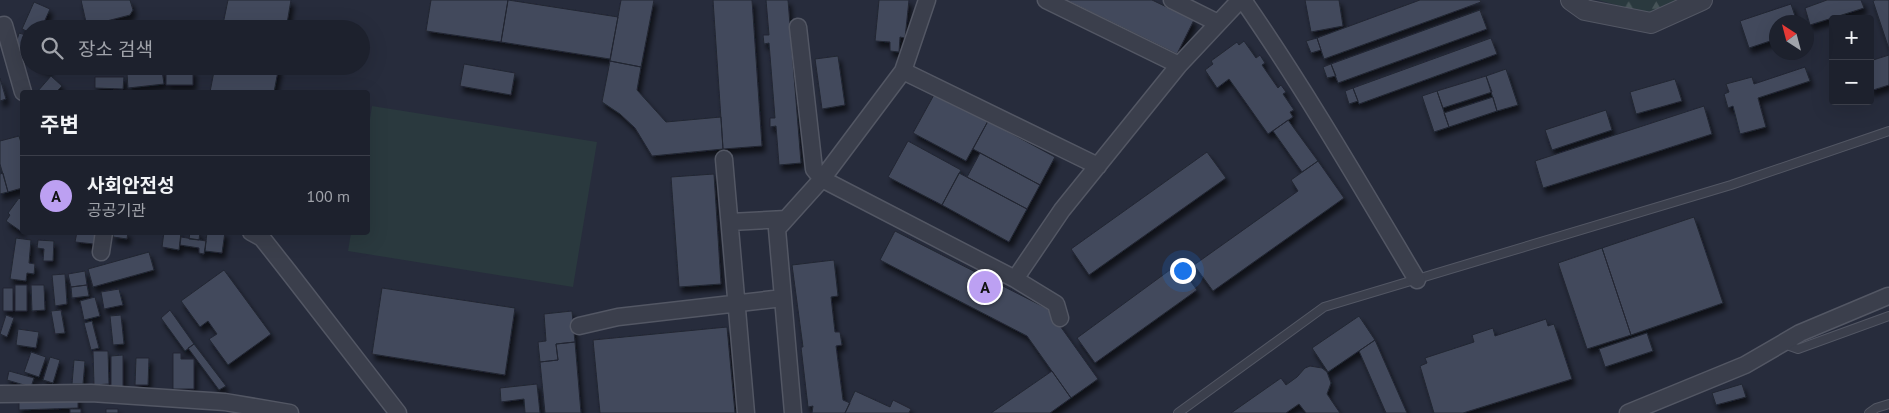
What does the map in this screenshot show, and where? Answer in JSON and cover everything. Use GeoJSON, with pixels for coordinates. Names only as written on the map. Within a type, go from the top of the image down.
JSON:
{"type":"FeatureCollection","features":[{"type":"Feature","properties":{"kind":"street"},"geometry":{"type":"LineString","coordinates":[[793,413],[778,229],[822,179],[903,71],[927,0]]}},
{"type":"Feature","properties":{"kind":"street"},"geometry":{"type":"LineString","coordinates":[[1046,0],[1179,64]]}},
{"type":"Feature","properties":{"kind":"street"},"geometry":{"type":"LineString","coordinates":[[1172,0],[1218,23]]}},
{"type":"Feature","properties":{"kind":"street"},"geometry":{"type":"LineString","coordinates":[[1015,279],[1062,210],[1179,64],[1241,0],[1276,48],[1318,114],[1417,280]]}},
{"type":"Feature","properties":{"kind":"street"},"geometry":{"type":"LineString","coordinates":[[1570,0],[1585,10],[1651,22],[1702,0]]}},
{"type":"Feature","properties":{"kind":"street"},"geometry":{"type":"LineString","coordinates":[[0,26],[4,25],[22,90]]}},
{"type":"Feature","properties":{"kind":"street"},"geometry":{"type":"LineString","coordinates":[[798,27],[814,169],[822,179],[1015,279],[1056,304],[1060,318]]}},
{"type":"Feature","properties":{"kind":"street"},"geometry":{"type":"LineString","coordinates":[[903,71],[1098,166]]}},
{"type":"Feature","properties":{"kind":"street"},"geometry":{"type":"LineString","coordinates":[[724,159],[738,303],[746,413]]}},
{"type":"Feature","properties":{"kind":"street"},"geometry":{"type":"LineString","coordinates":[[730,222],[786,219]]}},
{"type":"Feature","properties":{"kind":"street"},"geometry":{"type":"LineString","coordinates":[[101,252],[104,235]]}},
{"type":"Feature","properties":{"kind":"street"},"geometry":{"type":"LineString","coordinates":[[256,235],[262,238],[283,264],[398,413]]}},
{"type":"Feature","properties":{"kind":"street"},"geometry":{"type":"LineString","coordinates":[[1628,413],[1745,365],[1800,333],[1888,296]]}},
{"type":"Feature","properties":{"kind":"street"},"geometry":{"type":"LineString","coordinates":[[579,326],[618,317],[783,298]]}},
{"type":"Feature","properties":{"kind":"street"},"geometry":{"type":"LineString","coordinates":[[0,394],[91,393],[225,402],[290,413]]}},
{"type":"Feature","properties":{"kind":"lane"},"geometry":{"type":"LineString","coordinates":[[1178,413],[1324,307],[1731,185],[1889,131]]}},
{"type":"Feature","properties":{"kind":"lane"},"geometry":{"type":"LineString","coordinates":[[1782,343],[1798,348],[1889,316]]}},
{"type":"Feature","properties":{"kind":"lane"},"geometry":{"type":"LineString","coordinates":[[1869,413],[1876,408],[1889,404]]}},
{"type":"Feature","properties":{"kind":"green space"},"geometry":{"type":"Polygon","coordinates":[[[1598,0],[1683,0],[1649,14],[1598,0]]]}},
{"type":"Feature","properties":{"kind":"green space"},"geometry":{"type":"Polygon","coordinates":[[[372,106],[597,142],[573,287],[348,251],[351,235],[370,235],[370,118],[372,106]]]}},
{"type":"Feature","properties":{"kind":"building"},"geometry":{"type":"Polygon","coordinates":[[[81,0],[130,0],[133,10],[130,15],[110,20],[86,20],[81,0]]]}},
{"type":"Feature","properties":{"kind":"building"},"geometry":{"type":"Polygon","coordinates":[[[228,0],[291,0],[288,20],[224,20],[228,0]]]}},
{"type":"Feature","properties":{"kind":"building"},"geometry":{"type":"Polygon","coordinates":[[[431,0],[508,0],[501,42],[426,31],[431,0]]]}},
{"type":"Feature","properties":{"kind":"building"},"geometry":{"type":"Polygon","coordinates":[[[508,0],[618,17],[610,59],[501,42],[508,0]]]}},
{"type":"Feature","properties":{"kind":"building"},"geometry":{"type":"Polygon","coordinates":[[[621,0],[654,0],[641,67],[610,61],[621,0]]]}},
{"type":"Feature","properties":{"kind":"building"},"geometry":{"type":"Polygon","coordinates":[[[713,0],[752,0],[762,146],[723,149],[713,0]]]}},
{"type":"Feature","properties":{"kind":"building"},"geometry":{"type":"Polygon","coordinates":[[[766,0],[788,0],[801,163],[779,165],[776,126],[770,127],[770,118],[775,118],[769,43],[764,44],[763,35],[769,35],[766,0]]]}},
{"type":"Feature","properties":{"kind":"building"},"geometry":{"type":"Polygon","coordinates":[[[879,0],[909,0],[905,38],[900,37],[899,52],[890,51],[890,42],[875,41],[879,0]]]}},
{"type":"Feature","properties":{"kind":"building"},"geometry":{"type":"Polygon","coordinates":[[[1066,0],[1152,0],[1194,20],[1177,54],[1066,0]]]}},
{"type":"Feature","properties":{"kind":"building"},"geometry":{"type":"Polygon","coordinates":[[[1305,0],[1339,0],[1343,26],[1311,32],[1305,0]]]}},
{"type":"Feature","properties":{"kind":"building"},"geometry":{"type":"Polygon","coordinates":[[[1420,0],[1480,0],[1481,2],[1324,59],[1317,38],[1420,0]]]}},
{"type":"Feature","properties":{"kind":"building"},"geometry":{"type":"Polygon","coordinates":[[[1827,0],[1861,0],[1864,8],[1842,15],[1829,15],[1829,19],[1814,24],[1814,15],[1807,15],[1805,8],[1827,0]]]}},
{"type":"Feature","properties":{"kind":"building"},"geometry":{"type":"Polygon","coordinates":[[[1889,0],[1889,49],[1873,1],[1889,0]]]}},
{"type":"Feature","properties":{"kind":"building"},"geometry":{"type":"Polygon","coordinates":[[[34,2],[50,9],[45,20],[26,20],[34,2]]]}},
{"type":"Feature","properties":{"kind":"building"},"geometry":{"type":"Polygon","coordinates":[[[1791,4],[1795,15],[1769,15],[1769,41],[1749,48],[1740,21],[1791,4]]]}},
{"type":"Feature","properties":{"kind":"building"},"geometry":{"type":"Polygon","coordinates":[[[1480,10],[1487,29],[1338,83],[1331,64],[1480,10]]]}},
{"type":"Feature","properties":{"kind":"building"},"geometry":{"type":"Polygon","coordinates":[[[19,33],[20,57],[13,55],[19,33]]]}},
{"type":"Feature","properties":{"kind":"building"},"geometry":{"type":"Polygon","coordinates":[[[1317,38],[1321,50],[1311,53],[1306,41],[1317,38]]]}},
{"type":"Feature","properties":{"kind":"building"},"geometry":{"type":"Polygon","coordinates":[[[1491,38],[1497,54],[1359,104],[1353,88],[1491,38]]]}},
{"type":"Feature","properties":{"kind":"building"},"geometry":{"type":"Polygon","coordinates":[[[1244,41],[1256,58],[1260,55],[1265,63],[1262,65],[1278,88],[1281,85],[1286,92],[1283,94],[1294,110],[1290,112],[1293,117],[1268,134],[1229,79],[1217,88],[1205,70],[1213,64],[1211,61],[1237,42],[1239,45],[1244,41]]]}},
{"type":"Feature","properties":{"kind":"building"},"geometry":{"type":"Polygon","coordinates":[[[1889,55],[1889,85],[1874,90],[1874,60],[1889,55]]]}},
{"type":"Feature","properties":{"kind":"building"},"geometry":{"type":"Polygon","coordinates":[[[838,56],[845,105],[822,109],[815,59],[838,56]]]}},
{"type":"Feature","properties":{"kind":"building"},"geometry":{"type":"Polygon","coordinates":[[[610,61],[641,67],[637,90],[666,122],[721,117],[723,149],[652,156],[635,128],[620,114],[602,102],[610,61]]]}},
{"type":"Feature","properties":{"kind":"building"},"geometry":{"type":"Polygon","coordinates":[[[464,64],[515,73],[511,95],[460,86],[464,64]]]}},
{"type":"Feature","properties":{"kind":"building"},"geometry":{"type":"Polygon","coordinates":[[[1331,64],[1336,76],[1327,78],[1323,67],[1331,64]]]}},
{"type":"Feature","properties":{"kind":"building"},"geometry":{"type":"Polygon","coordinates":[[[1805,67],[1810,81],[1758,98],[1766,127],[1740,134],[1733,106],[1728,108],[1724,94],[1729,92],[1726,84],[1752,77],[1754,84],[1805,67]]]}},
{"type":"Feature","properties":{"kind":"building"},"geometry":{"type":"Polygon","coordinates":[[[1506,69],[1518,105],[1497,111],[1486,76],[1506,69]]]}},
{"type":"Feature","properties":{"kind":"building"},"geometry":{"type":"Polygon","coordinates":[[[127,75],[163,75],[164,84],[128,88],[127,75]]]}},
{"type":"Feature","properties":{"kind":"building"},"geometry":{"type":"Polygon","coordinates":[[[166,75],[193,75],[193,85],[166,85],[166,75]]]}},
{"type":"Feature","properties":{"kind":"building"},"geometry":{"type":"Polygon","coordinates":[[[213,75],[277,75],[274,90],[210,90],[213,75]]]}},
{"type":"Feature","properties":{"kind":"building"},"geometry":{"type":"Polygon","coordinates":[[[51,76],[62,86],[58,90],[39,90],[51,76]]]}},
{"type":"Feature","properties":{"kind":"building"},"geometry":{"type":"Polygon","coordinates":[[[1486,76],[1492,92],[1443,108],[1437,91],[1486,76]]]}},
{"type":"Feature","properties":{"kind":"building"},"geometry":{"type":"Polygon","coordinates":[[[95,77],[124,77],[123,89],[95,88],[95,77]]]}},
{"type":"Feature","properties":{"kind":"building"},"geometry":{"type":"Polygon","coordinates":[[[0,78],[6,99],[0,101],[0,78]]]}},
{"type":"Feature","properties":{"kind":"building"},"geometry":{"type":"Polygon","coordinates":[[[1675,79],[1682,101],[1636,114],[1630,92],[1675,79]]]}},
{"type":"Feature","properties":{"kind":"building"},"geometry":{"type":"Polygon","coordinates":[[[1353,88],[1358,101],[1349,104],[1345,91],[1353,88]]]}},
{"type":"Feature","properties":{"kind":"building"},"geometry":{"type":"Polygon","coordinates":[[[1437,91],[1449,127],[1434,132],[1422,96],[1437,91]]]}},
{"type":"Feature","properties":{"kind":"building"},"geometry":{"type":"Polygon","coordinates":[[[935,93],[988,121],[966,161],[913,133],[935,93]]]}},
{"type":"Feature","properties":{"kind":"building"},"geometry":{"type":"Polygon","coordinates":[[[1493,97],[1497,111],[1449,127],[1444,113],[1493,97]]]}},
{"type":"Feature","properties":{"kind":"building"},"geometry":{"type":"Polygon","coordinates":[[[1704,106],[1712,134],[1543,188],[1535,161],[1704,106]]]}},
{"type":"Feature","properties":{"kind":"building"},"geometry":{"type":"Polygon","coordinates":[[[1606,110],[1612,130],[1552,150],[1545,130],[1606,110]]]}},
{"type":"Feature","properties":{"kind":"building"},"geometry":{"type":"Polygon","coordinates":[[[1288,120],[1318,161],[1302,172],[1273,131],[1288,120]]]}},
{"type":"Feature","properties":{"kind":"building"},"geometry":{"type":"Polygon","coordinates":[[[988,121],[1055,157],[1040,185],[973,149],[988,121]]]}},
{"type":"Feature","properties":{"kind":"building"},"geometry":{"type":"Polygon","coordinates":[[[19,136],[20,139],[20,189],[8,192],[0,164],[0,141],[19,136]]]}},
{"type":"Feature","properties":{"kind":"building"},"geometry":{"type":"Polygon","coordinates":[[[908,141],[961,170],[942,205],[888,177],[908,141]]]}},
{"type":"Feature","properties":{"kind":"building"},"geometry":{"type":"Polygon","coordinates":[[[1207,152],[1226,178],[1089,275],[1071,249],[1207,152]]]}},
{"type":"Feature","properties":{"kind":"building"},"geometry":{"type":"Polygon","coordinates":[[[980,153],[1040,185],[1027,209],[967,177],[980,153]]]}},
{"type":"Feature","properties":{"kind":"building"},"geometry":{"type":"Polygon","coordinates":[[[1318,161],[1344,198],[1213,291],[1194,265],[1298,191],[1291,180],[1318,161]]]}},
{"type":"Feature","properties":{"kind":"building"},"geometry":{"type":"Polygon","coordinates":[[[3,173],[8,192],[0,194],[0,174],[3,173]]]}},
{"type":"Feature","properties":{"kind":"building"},"geometry":{"type":"Polygon","coordinates":[[[959,173],[1027,209],[1009,242],[942,205],[959,173]]]}},
{"type":"Feature","properties":{"kind":"building"},"geometry":{"type":"Polygon","coordinates":[[[714,174],[721,284],[679,287],[671,177],[714,174]]]}},
{"type":"Feature","properties":{"kind":"building"},"geometry":{"type":"Polygon","coordinates":[[[19,198],[20,231],[6,221],[10,215],[8,213],[19,198]]]}},
{"type":"Feature","properties":{"kind":"building"},"geometry":{"type":"Polygon","coordinates":[[[1694,217],[1723,303],[1631,335],[1602,248],[1694,217]]]}},
{"type":"Feature","properties":{"kind":"building"},"geometry":{"type":"Polygon","coordinates":[[[895,231],[1048,309],[1098,379],[1071,398],[1027,336],[880,260],[895,231]]]}},
{"type":"Feature","properties":{"kind":"building"},"geometry":{"type":"Polygon","coordinates":[[[76,235],[96,235],[94,244],[75,242],[76,235]]]}},
{"type":"Feature","properties":{"kind":"building"},"geometry":{"type":"Polygon","coordinates":[[[113,235],[128,235],[127,239],[113,237],[113,235]]]}},
{"type":"Feature","properties":{"kind":"building"},"geometry":{"type":"Polygon","coordinates":[[[164,235],[181,235],[179,250],[162,247],[164,235]]]}},
{"type":"Feature","properties":{"kind":"building"},"geometry":{"type":"Polygon","coordinates":[[[190,235],[200,235],[199,240],[189,239],[190,235]]]}},
{"type":"Feature","properties":{"kind":"building"},"geometry":{"type":"Polygon","coordinates":[[[207,235],[225,235],[222,253],[205,251],[207,235]]]}},
{"type":"Feature","properties":{"kind":"building"},"geometry":{"type":"Polygon","coordinates":[[[181,237],[206,241],[204,254],[199,253],[199,248],[180,245],[181,237]]]}},
{"type":"Feature","properties":{"kind":"building"},"geometry":{"type":"Polygon","coordinates":[[[16,238],[31,240],[29,263],[35,264],[34,274],[27,273],[26,281],[10,279],[16,238]]]}},
{"type":"Feature","properties":{"kind":"building"},"geometry":{"type":"Polygon","coordinates":[[[38,240],[54,241],[53,261],[43,261],[44,249],[37,248],[38,240]]]}},
{"type":"Feature","properties":{"kind":"building"},"geometry":{"type":"Polygon","coordinates":[[[1602,248],[1631,335],[1587,349],[1558,263],[1602,248]]]}},
{"type":"Feature","properties":{"kind":"building"},"geometry":{"type":"Polygon","coordinates":[[[149,252],[154,270],[93,287],[88,269],[149,252]]]}},
{"type":"Feature","properties":{"kind":"building"},"geometry":{"type":"Polygon","coordinates":[[[834,260],[838,296],[831,297],[835,332],[840,332],[842,345],[836,346],[843,400],[850,403],[845,413],[812,413],[813,406],[808,407],[801,347],[803,347],[792,265],[834,260]]]}},
{"type":"Feature","properties":{"kind":"building"},"geometry":{"type":"Polygon","coordinates":[[[1178,264],[1197,290],[1095,363],[1077,338],[1178,264]]]}},
{"type":"Feature","properties":{"kind":"building"},"geometry":{"type":"Polygon","coordinates":[[[224,270],[271,334],[228,365],[209,339],[217,334],[208,321],[200,327],[181,301],[224,270]]]}},
{"type":"Feature","properties":{"kind":"building"},"geometry":{"type":"Polygon","coordinates":[[[85,271],[87,285],[71,287],[68,274],[85,271]]]}},
{"type":"Feature","properties":{"kind":"building"},"geometry":{"type":"Polygon","coordinates":[[[65,274],[67,304],[55,306],[52,275],[65,274]]]}},
{"type":"Feature","properties":{"kind":"building"},"geometry":{"type":"Polygon","coordinates":[[[15,285],[27,285],[27,311],[15,311],[15,285]]]}},
{"type":"Feature","properties":{"kind":"building"},"geometry":{"type":"Polygon","coordinates":[[[31,285],[44,285],[45,310],[32,311],[31,285]]]}},
{"type":"Feature","properties":{"kind":"building"},"geometry":{"type":"Polygon","coordinates":[[[87,285],[89,296],[72,298],[71,287],[87,285]]]}},
{"type":"Feature","properties":{"kind":"building"},"geometry":{"type":"Polygon","coordinates":[[[3,288],[13,288],[13,311],[3,311],[3,288]]]}},
{"type":"Feature","properties":{"kind":"building"},"geometry":{"type":"Polygon","coordinates":[[[382,288],[515,308],[505,375],[372,354],[382,288]]]}},
{"type":"Feature","properties":{"kind":"building"},"geometry":{"type":"Polygon","coordinates":[[[119,289],[123,305],[104,309],[101,292],[119,289]]]}},
{"type":"Feature","properties":{"kind":"building"},"geometry":{"type":"Polygon","coordinates":[[[95,297],[100,316],[84,320],[80,301],[95,297]]]}},
{"type":"Feature","properties":{"kind":"building"},"geometry":{"type":"Polygon","coordinates":[[[61,310],[65,333],[55,334],[51,311],[61,310]]]}},
{"type":"Feature","properties":{"kind":"building"},"geometry":{"type":"Polygon","coordinates":[[[170,310],[194,344],[185,351],[161,318],[170,310]]]}},
{"type":"Feature","properties":{"kind":"building"},"geometry":{"type":"Polygon","coordinates":[[[572,311],[575,342],[556,344],[558,360],[540,362],[538,342],[546,341],[544,314],[572,311]]]}},
{"type":"Feature","properties":{"kind":"building"},"geometry":{"type":"Polygon","coordinates":[[[6,315],[14,318],[7,337],[0,334],[6,315]]]}},
{"type":"Feature","properties":{"kind":"building"},"geometry":{"type":"Polygon","coordinates":[[[121,315],[124,344],[113,345],[110,316],[121,315]]]}},
{"type":"Feature","properties":{"kind":"building"},"geometry":{"type":"Polygon","coordinates":[[[1359,316],[1375,340],[1328,372],[1312,348],[1359,316]]]}},
{"type":"Feature","properties":{"kind":"building"},"geometry":{"type":"Polygon","coordinates":[[[1546,319],[1548,326],[1554,324],[1572,379],[1463,413],[1434,413],[1420,366],[1427,363],[1425,358],[1474,342],[1472,335],[1493,328],[1495,336],[1546,319]]]}},
{"type":"Feature","properties":{"kind":"building"},"geometry":{"type":"Polygon","coordinates":[[[92,321],[99,348],[91,350],[84,323],[92,321]]]}},
{"type":"Feature","properties":{"kind":"building"},"geometry":{"type":"Polygon","coordinates":[[[727,327],[735,413],[600,413],[593,340],[727,327]]]}},
{"type":"Feature","properties":{"kind":"building"},"geometry":{"type":"Polygon","coordinates":[[[18,329],[39,332],[36,348],[16,345],[18,329]]]}},
{"type":"Feature","properties":{"kind":"building"},"geometry":{"type":"Polygon","coordinates":[[[1647,333],[1653,351],[1605,367],[1599,349],[1647,333]]]}},
{"type":"Feature","properties":{"kind":"building"},"geometry":{"type":"Polygon","coordinates":[[[1375,340],[1407,413],[1386,413],[1359,351],[1375,340]]]}},
{"type":"Feature","properties":{"kind":"building"},"geometry":{"type":"Polygon","coordinates":[[[575,342],[581,413],[545,413],[540,362],[558,360],[556,344],[575,342]]]}},
{"type":"Feature","properties":{"kind":"building"},"geometry":{"type":"Polygon","coordinates":[[[194,344],[226,386],[219,390],[188,348],[194,344]]]}},
{"type":"Feature","properties":{"kind":"building"},"geometry":{"type":"Polygon","coordinates":[[[93,351],[108,351],[109,384],[94,385],[93,351]]]}},
{"type":"Feature","properties":{"kind":"building"},"geometry":{"type":"Polygon","coordinates":[[[31,352],[46,357],[39,377],[24,372],[31,352]]]}},
{"type":"Feature","properties":{"kind":"building"},"geometry":{"type":"Polygon","coordinates":[[[173,353],[181,353],[181,359],[194,359],[194,389],[173,389],[173,353]]]}},
{"type":"Feature","properties":{"kind":"building"},"geometry":{"type":"Polygon","coordinates":[[[123,355],[123,387],[111,387],[111,356],[123,355]]]}},
{"type":"Feature","properties":{"kind":"building"},"geometry":{"type":"Polygon","coordinates":[[[50,357],[60,360],[53,383],[43,380],[50,357]]]}},
{"type":"Feature","properties":{"kind":"building"},"geometry":{"type":"Polygon","coordinates":[[[136,358],[149,358],[148,385],[135,385],[136,358]]]}},
{"type":"Feature","properties":{"kind":"building"},"geometry":{"type":"Polygon","coordinates":[[[74,360],[85,361],[83,384],[72,384],[74,360]]]}},
{"type":"Feature","properties":{"kind":"building"},"geometry":{"type":"Polygon","coordinates":[[[1310,366],[1322,368],[1327,372],[1331,383],[1327,394],[1340,413],[1306,413],[1299,404],[1286,413],[1231,413],[1281,378],[1286,385],[1305,368],[1310,366]]]}},
{"type":"Feature","properties":{"kind":"building"},"geometry":{"type":"Polygon","coordinates":[[[9,371],[34,378],[31,387],[7,380],[9,371]]]}},
{"type":"Feature","properties":{"kind":"building"},"geometry":{"type":"Polygon","coordinates":[[[1052,371],[1071,398],[1050,413],[991,413],[1052,371]]]}},
{"type":"Feature","properties":{"kind":"building"},"geometry":{"type":"Polygon","coordinates":[[[537,384],[540,413],[525,413],[524,399],[501,402],[500,388],[537,384]]]}},
{"type":"Feature","properties":{"kind":"building"},"geometry":{"type":"Polygon","coordinates":[[[1742,384],[1746,397],[1716,405],[1712,393],[1742,384]]]}},
{"type":"Feature","properties":{"kind":"building"},"geometry":{"type":"Polygon","coordinates":[[[855,391],[890,407],[893,400],[911,409],[909,413],[845,413],[855,391]]]}},
{"type":"Feature","properties":{"kind":"building"},"geometry":{"type":"Polygon","coordinates":[[[78,395],[78,408],[19,410],[19,396],[78,395]]]}},
{"type":"Feature","properties":{"kind":"building"},"geometry":{"type":"Polygon","coordinates":[[[70,409],[81,409],[81,413],[70,413],[70,409]]]}},
{"type":"Feature","properties":{"kind":"building"},"geometry":{"type":"Polygon","coordinates":[[[106,409],[118,409],[118,413],[106,413],[106,409]]]}},
{"type":"Feature","properties":{"kind":"place","name":"사회안전성"},"geometry":{"type":"Point","coordinates":[985,287]}}]}
